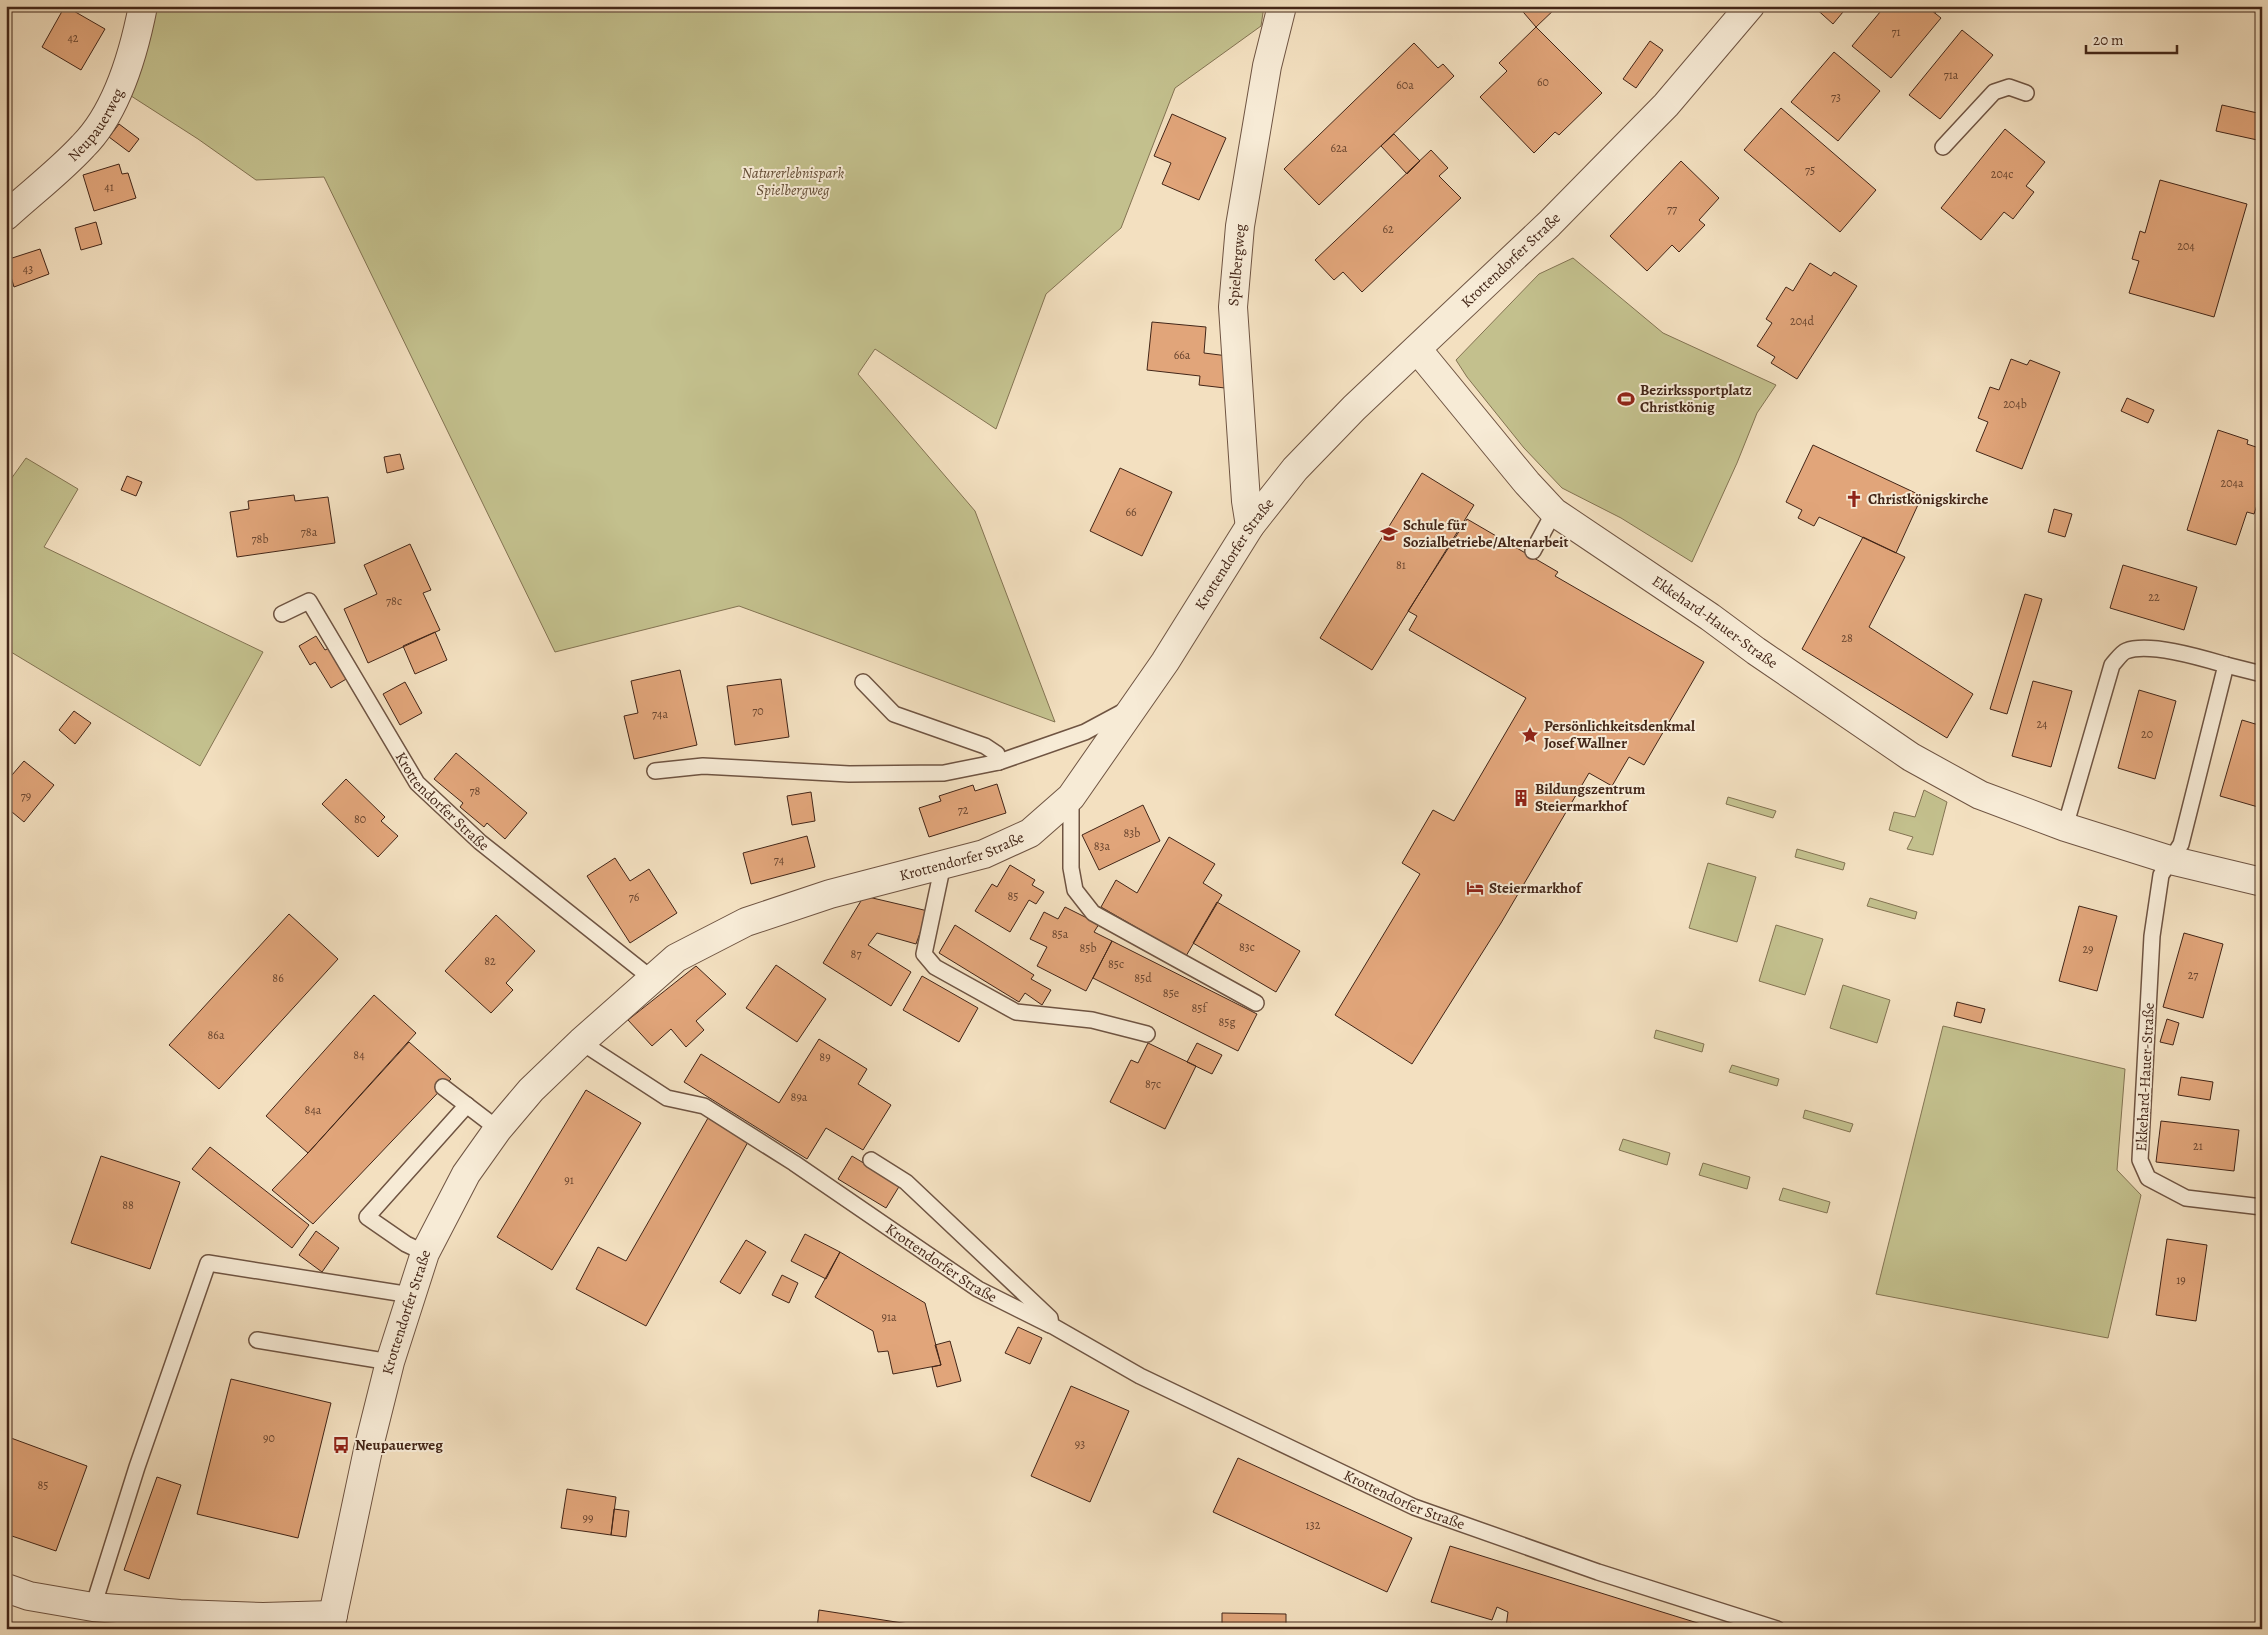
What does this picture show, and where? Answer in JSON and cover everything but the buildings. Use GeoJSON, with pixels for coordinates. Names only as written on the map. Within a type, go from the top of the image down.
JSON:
{"type":"FeatureCollection","features":[{"type":"Feature","properties":{"kind":"street","name":"Neupauerweg"},"geometry":{"type":"LineString","coordinates":[[6,216],[84,146],[109,111],[136,42],[143,6]]}},
{"type":"Feature","properties":{"kind":"street","name":"Spielbergweg"},"geometry":{"type":"LineString","coordinates":[[1250,526],[1246,501],[1233,307],[1240,226],[1267,66],[1282,6]]}},
{"type":"Feature","properties":{"kind":"street","name":"Krottendorfer Straße"},"geometry":{"type":"LineString","coordinates":[[331,1622],[368,1450],[390,1362],[425,1253],[466,1174],[498,1129],[531,1090],[581,1042],[676,958],[746,922],[830,894],[984,854],[1030,833],[1071,797],[1136,704],[1250,526],[1301,463],[1354,408],[1549,224],[1659,112],[1750,6]]}},
{"type":"Feature","properties":{"kind":"street","name":"Ekkehard-Hauer-Straße"},"geometry":{"type":"LineString","coordinates":[[1417,349],[1527,483],[1554,512],[1912,757],[1980,795],[2064,827],[2170,860],[2262,882]]}},
{"type":"Feature","properties":{"kind":"street"},"geometry":{"type":"LineString","coordinates":[[6,1588],[30,1596],[93,1606],[198,1615],[331,1622]]}},
{"type":"Feature","properties":{"kind":"lane"},"geometry":{"type":"LineString","coordinates":[[1943,147],[1994,92],[2009,87],[2026,93]]}},
{"type":"Feature","properties":{"kind":"lane"},"geometry":{"type":"LineString","coordinates":[[1533,551],[1554,512]]}},
{"type":"Feature","properties":{"kind":"lane","name":"Krottendorfer Straße"},"geometry":{"type":"LineString","coordinates":[[282,614],[309,601],[417,783],[480,842],[652,978]]}},
{"type":"Feature","properties":{"kind":"lane"},"geometry":{"type":"LineString","coordinates":[[2064,827],[2112,665],[2126,651],[2147,649],[2178,652],[2262,674]]}},
{"type":"Feature","properties":{"kind":"lane","name":"Ekkehard-Hauer-Straße"},"geometry":{"type":"LineString","coordinates":[[2226,665],[2181,844],[2161,875],[2152,936],[2140,1160],[2148,1178],[2186,1198],[2262,1207]]}},
{"type":"Feature","properties":{"kind":"lane"},"geometry":{"type":"LineString","coordinates":[[864,682],[894,714],[985,746],[998,754],[999,762]]}},
{"type":"Feature","properties":{"kind":"lane"},"geometry":{"type":"LineString","coordinates":[[655,771],[703,766],[849,774],[944,772],[999,762],[1086,732],[1136,704]]}},
{"type":"Feature","properties":{"kind":"lane"},"geometry":{"type":"LineString","coordinates":[[1071,797],[1070,868],[1075,890],[1093,913],[1256,1002]]}},
{"type":"Feature","properties":{"kind":"lane"},"geometry":{"type":"LineString","coordinates":[[943,864],[924,954],[935,967],[1016,1012],[1092,1020],[1147,1034]]}},
{"type":"Feature","properties":{"kind":"lane","name":"Krottendorfer Straße"},"geometry":{"type":"LineString","coordinates":[[581,1042],[667,1098],[704,1106],[794,1163],[978,1289],[1051,1325],[1140,1376],[1414,1507],[1598,1572],[1777,1629]]}},
{"type":"Feature","properties":{"kind":"lane"},"geometry":{"type":"LineString","coordinates":[[443,1087],[498,1129]]}},
{"type":"Feature","properties":{"kind":"lane"},"geometry":{"type":"LineString","coordinates":[[425,1253],[406,1244],[367,1217],[466,1105]]}},
{"type":"Feature","properties":{"kind":"lane","name":"Krottendorfer Straße"},"geometry":{"type":"LineString","coordinates":[[871,1160],[906,1182],[1050,1318],[1051,1325]]}},
{"type":"Feature","properties":{"kind":"lane"},"geometry":{"type":"LineString","coordinates":[[93,1606],[137,1467],[208,1264],[412,1295]]}},
{"type":"Feature","properties":{"kind":"lane"},"geometry":{"type":"LineString","coordinates":[[257,1340],[390,1362]]}},
{"type":"Feature","properties":{"kind":"green space","name":"Naturerlebnispark Spielbergweg"},"geometry":{"type":"Polygon","coordinates":[[[153,6],[1264,6],[1261,26],[1175,88],[1121,228],[1046,294],[996,429],[875,349],[858,374],[975,511],[1055,722],[739,606],[555,652],[324,177],[256,180],[198,139],[128,94],[153,6]]]}},
{"type":"Feature","properties":{"kind":"green space","name":"Bezirkssportplatz Christkönig"},"geometry":{"type":"Polygon","coordinates":[[[1573,258],[1663,333],[1776,385],[1757,413],[1737,463],[1692,562],[1621,518],[1562,488],[1524,448],[1467,377],[1456,360],[1539,274],[1573,258]]]}},
{"type":"Feature","properties":{"kind":"green space"},"geometry":{"type":"Polygon","coordinates":[[[26,458],[78,489],[44,547],[263,652],[200,766],[6,649],[6,486],[26,458]]]}},
{"type":"Feature","properties":{"kind":"green space"},"geometry":{"type":"Polygon","coordinates":[[[1924,790],[1947,802],[1933,855],[1907,849],[1913,837],[1889,830],[1894,812],[1915,817],[1924,790]]]}},
{"type":"Feature","properties":{"kind":"green space"},"geometry":{"type":"Polygon","coordinates":[[[1728,797],[1776,811],[1773,818],[1726,804],[1728,797]]]}},
{"type":"Feature","properties":{"kind":"green space"},"geometry":{"type":"Polygon","coordinates":[[[1797,849],[1845,863],[1843,870],[1795,857],[1797,849]]]}},
{"type":"Feature","properties":{"kind":"green space"},"geometry":{"type":"Polygon","coordinates":[[[1708,863],[1756,877],[1737,942],[1689,928],[1708,863]]]}},
{"type":"Feature","properties":{"kind":"green space"},"geometry":{"type":"Polygon","coordinates":[[[1870,898],[1917,912],[1915,919],[1867,906],[1870,898]]]}},
{"type":"Feature","properties":{"kind":"green space"},"geometry":{"type":"Polygon","coordinates":[[[1776,925],[1823,939],[1805,995],[1759,981],[1776,925]]]}},
{"type":"Feature","properties":{"kind":"green space"},"geometry":{"type":"Polygon","coordinates":[[[1843,985],[1890,1000],[1877,1043],[1830,1028],[1843,985]]]}},
{"type":"Feature","properties":{"kind":"green space"},"geometry":{"type":"Polygon","coordinates":[[[1943,1026],[2125,1069],[2117,1170],[2141,1195],[2108,1338],[1876,1294],[1943,1026]]]}},
{"type":"Feature","properties":{"kind":"green space"},"geometry":{"type":"Polygon","coordinates":[[[1656,1030],[1704,1044],[1702,1052],[1654,1038],[1656,1030]]]}},
{"type":"Feature","properties":{"kind":"green space"},"geometry":{"type":"Polygon","coordinates":[[[1732,1065],[1779,1079],[1777,1086],[1729,1072],[1732,1065]]]}},
{"type":"Feature","properties":{"kind":"green space"},"geometry":{"type":"Polygon","coordinates":[[[1805,1110],[1853,1124],[1850,1132],[1803,1118],[1805,1110]]]}},
{"type":"Feature","properties":{"kind":"green space"},"geometry":{"type":"Polygon","coordinates":[[[1623,1139],[1670,1153],[1667,1165],[1619,1150],[1623,1139]]]}},
{"type":"Feature","properties":{"kind":"green space"},"geometry":{"type":"Polygon","coordinates":[[[1703,1163],[1750,1177],[1747,1189],[1699,1175],[1703,1163]]]}},
{"type":"Feature","properties":{"kind":"green space"},"geometry":{"type":"Polygon","coordinates":[[[1783,1188],[1830,1202],[1827,1213],[1779,1200],[1783,1188]]]}},
{"type":"Feature","properties":{"kind":"place","name":"Bezirkssportplatz Christkönig"},"geometry":{"type":"Point","coordinates":[1626,399]}},
{"type":"Feature","properties":{"kind":"place","name":"Christkönigskirche"},"geometry":{"type":"Point","coordinates":[1854,499]}},
{"type":"Feature","properties":{"kind":"place","name":"Schule für Sozialbetriebe/Altenarbeit"},"geometry":{"type":"Point","coordinates":[1389,534]}},
{"type":"Feature","properties":{"kind":"place","name":"Persönlichkeitsdenkmal Josef Wallner"},"geometry":{"type":"Point","coordinates":[1530,735]}},
{"type":"Feature","properties":{"kind":"place","name":"Bildungszentrum Steiermarkhof"},"geometry":{"type":"Point","coordinates":[1521,798]}},
{"type":"Feature","properties":{"kind":"place","name":"Steiermarkhof"},"geometry":{"type":"Point","coordinates":[1475,888]}},
{"type":"Feature","properties":{"kind":"place","name":"Neupauerweg"},"geometry":{"type":"Point","coordinates":[341,1445]}}]}
